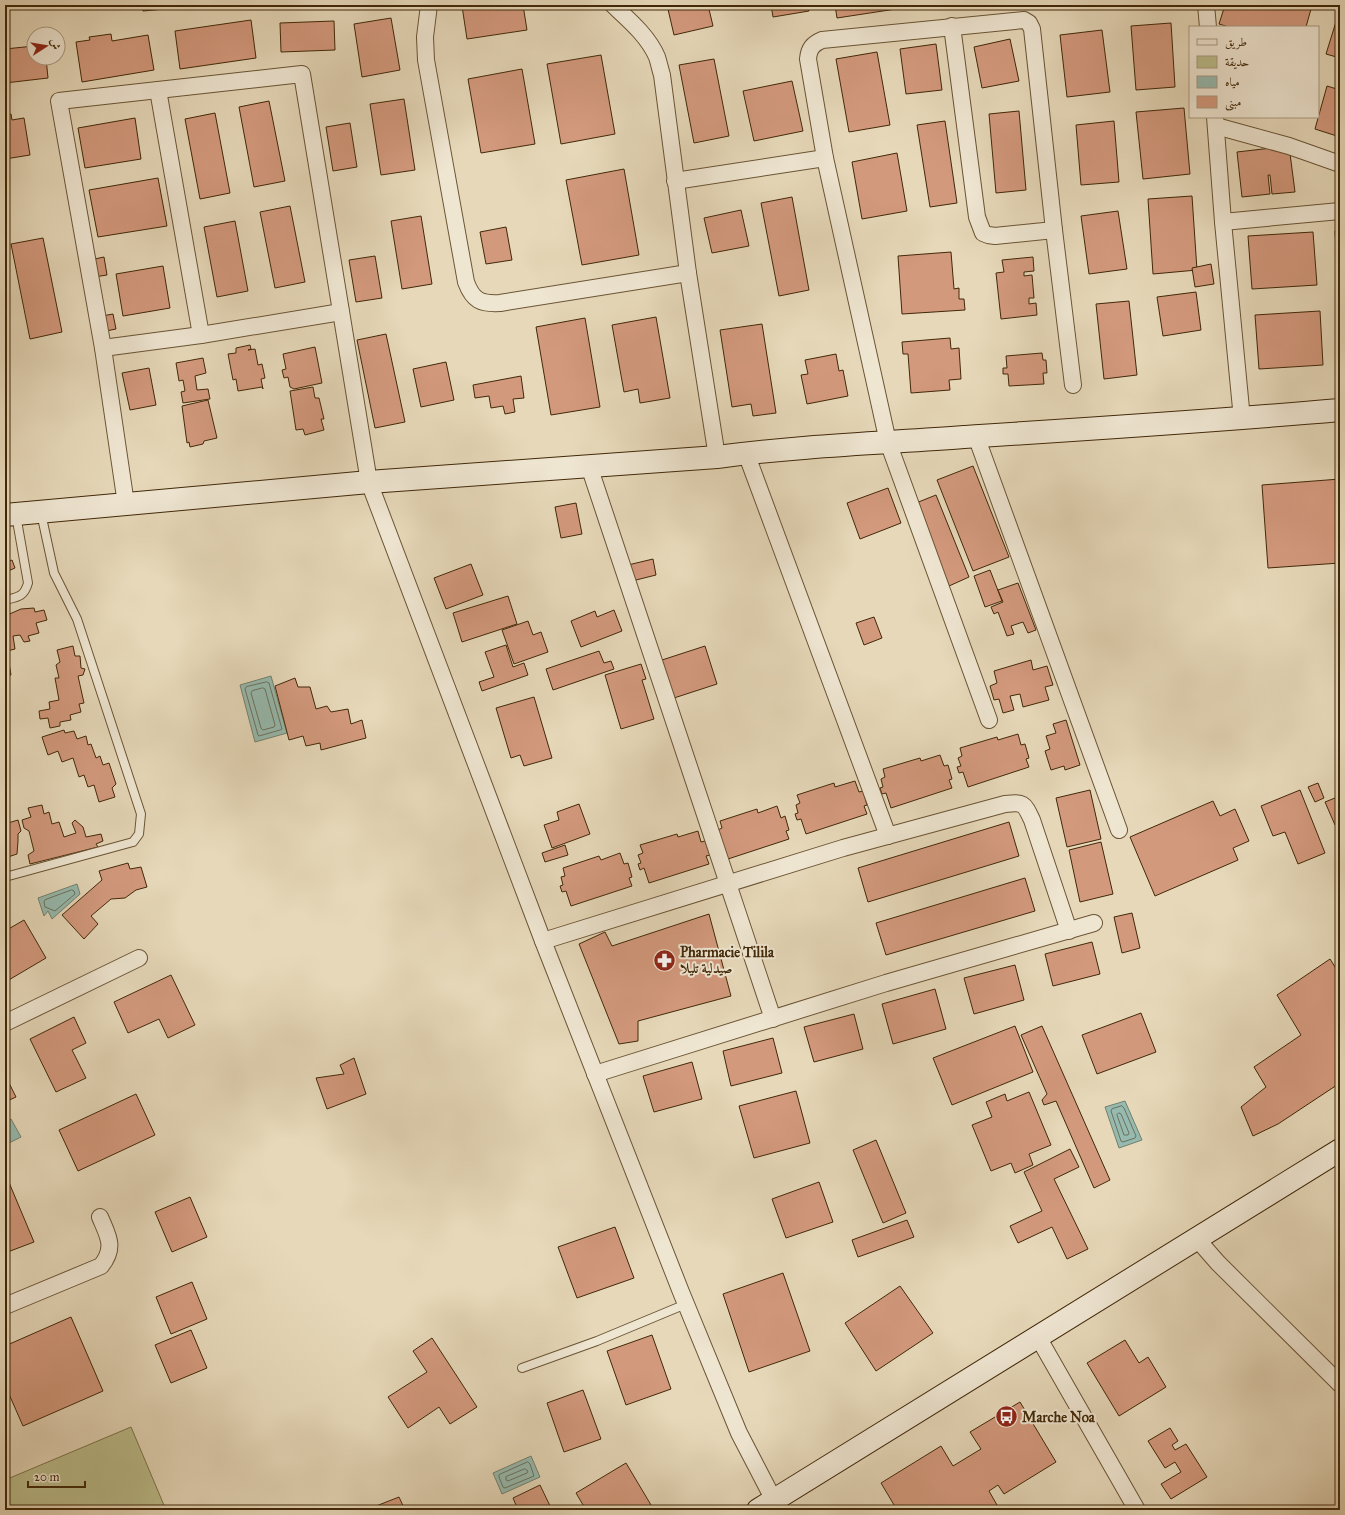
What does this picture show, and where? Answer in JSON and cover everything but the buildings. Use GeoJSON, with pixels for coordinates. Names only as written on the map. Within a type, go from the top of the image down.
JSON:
{"type":"FeatureCollection","features":[{"type":"Feature","properties":{"kind":"street"},"geometry":{"type":"LineString","coordinates":[[429,5],[425,37],[426,60],[466,282],[470,293],[478,300],[487,303],[500,303],[688,273]]}},
{"type":"Feature","properties":{"kind":"street"},"geometry":{"type":"LineString","coordinates":[[613,5],[645,38],[657,58],[662,75],[688,273],[717,457]]}},
{"type":"Feature","properties":{"kind":"street"},"geometry":{"type":"LineString","coordinates":[[1206,5],[1208,26]]}},
{"type":"Feature","properties":{"kind":"street"},"geometry":{"type":"LineString","coordinates":[[989,720],[888,442],[825,158],[808,59],[808,52],[811,46],[822,40],[952,26],[1027,20],[1031,26],[1073,385]]}},
{"type":"Feature","properties":{"kind":"street"},"geometry":{"type":"LineString","coordinates":[[952,26],[977,217],[983,233],[988,236],[995,236],[1054,230]]}},
{"type":"Feature","properties":{"kind":"street"},"geometry":{"type":"LineString","coordinates":[[126,504],[103,348],[59,101],[302,74],[369,482],[595,1074],[686,1304],[770,1507],[1038,1337],[1340,1150]]}},
{"type":"Feature","properties":{"kind":"street"},"geometry":{"type":"LineString","coordinates":[[158,90],[201,335]]}},
{"type":"Feature","properties":{"kind":"street"},"geometry":{"type":"LineString","coordinates":[[1242,419],[1215,122],[1340,164]]}},
{"type":"Feature","properties":{"kind":"street"},"geometry":{"type":"LineString","coordinates":[[675,182],[825,158]]}},
{"type":"Feature","properties":{"kind":"street"},"geometry":{"type":"LineString","coordinates":[[1223,222],[1340,211]]}},
{"type":"Feature","properties":{"kind":"street"},"geometry":{"type":"LineString","coordinates":[[103,348],[201,335],[341,312]]}},
{"type":"Feature","properties":{"kind":"street"},"geometry":{"type":"LineString","coordinates":[[11,514],[369,482],[717,457],[746,453],[888,442],[1242,419],[1340,410]]}},
{"type":"Feature","properties":{"kind":"street"},"geometry":{"type":"LineString","coordinates":[[976,436],[1119,830]]}},
{"type":"Feature","properties":{"kind":"street"},"geometry":{"type":"LineString","coordinates":[[746,453],[888,836]]}},
{"type":"Feature","properties":{"kind":"street"},"geometry":{"type":"LineString","coordinates":[[589,466],[773,1019]]}},
{"type":"Feature","properties":{"kind":"street"},"geometry":{"type":"LineString","coordinates":[[543,941],[888,836],[1005,804],[1022,803],[1027,808],[1032,820],[1069,931]]}},
{"type":"Feature","properties":{"kind":"street"},"geometry":{"type":"LineString","coordinates":[[595,1074],[773,1019],[886,982],[1094,924]]}},
{"type":"Feature","properties":{"kind":"street"},"geometry":{"type":"LineString","coordinates":[[5,1023],[58,999],[139,958]]}},
{"type":"Feature","properties":{"kind":"street"},"geometry":{"type":"LineString","coordinates":[[5,1306],[101,1266],[107,1258],[110,1250],[109,1240],[100,1217]]}},
{"type":"Feature","properties":{"kind":"street"},"geometry":{"type":"LineString","coordinates":[[1197,1239],[1218,1263],[1340,1384]]}},
{"type":"Feature","properties":{"kind":"street"},"geometry":{"type":"LineString","coordinates":[[1038,1337],[1137,1510]]}},
{"type":"Feature","properties":{"kind":"lane"},"geometry":{"type":"LineString","coordinates":[[5,877],[133,842],[140,834],[141,814],[77,619],[54,573],[41,512]]}},
{"type":"Feature","properties":{"kind":"lane"},"geometry":{"type":"LineString","coordinates":[[5,600],[18,597],[26,591],[28,583],[11,514]]}},
{"type":"Feature","properties":{"kind":"lane"},"geometry":{"type":"LineString","coordinates":[[522,1368],[597,1341],[686,1304]]}},
{"type":"Feature","properties":{"kind":"green space"},"geometry":{"type":"Polygon","coordinates":[[[131,1427],[166,1510],[5,1510],[5,1480],[131,1427]]]}},
{"type":"Feature","properties":{"kind":"water"},"geometry":{"type":"Polygon","coordinates":[[[271,676],[287,733],[255,742],[240,685],[271,676]]]}},
{"type":"Feature","properties":{"kind":"water"},"geometry":{"type":"Polygon","coordinates":[[[77,884],[80,894],[52,919],[48,911],[44,916],[38,898],[77,884]]]}},
{"type":"Feature","properties":{"kind":"water"},"geometry":{"type":"Polygon","coordinates":[[[1125,1101],[1142,1140],[1119,1148],[1105,1107],[1125,1101]]]}},
{"type":"Feature","properties":{"kind":"water"},"geometry":{"type":"Polygon","coordinates":[[[11,1119],[21,1137],[5,1145],[5,1122],[11,1119]]]}},
{"type":"Feature","properties":{"kind":"water"},"geometry":{"type":"Polygon","coordinates":[[[531,1456],[540,1477],[502,1494],[493,1473],[531,1456]]]}},
{"type":"Feature","properties":{"kind":"place","name":"Pharmacie Tilila صيدلية تليلا"},"geometry":{"type":"Point","coordinates":[664,960]}},
{"type":"Feature","properties":{"kind":"place","name":"Marche Noa"},"geometry":{"type":"Point","coordinates":[1006,1417]}}]}
